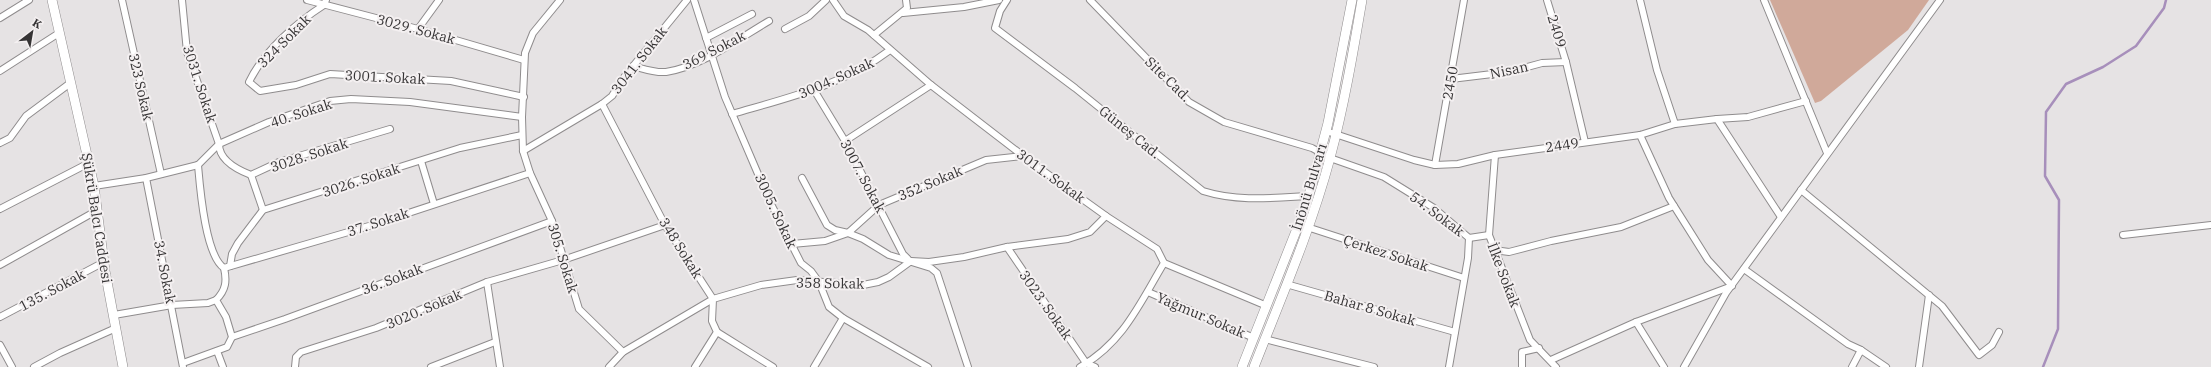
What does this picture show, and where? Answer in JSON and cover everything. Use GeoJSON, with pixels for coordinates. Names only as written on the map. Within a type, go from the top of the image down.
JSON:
{"type":"FeatureCollection","features":[{"type":"Feature","properties":{"kind":"main road","name":"Şükrü Balcı Caddesi"},"geometry":{"type":"LineString","coordinates":[[52,0],[94,186],[96,211],[104,262],[123,367]]}},
{"type":"Feature","properties":{"kind":"main road","name":"İnönü Bulvarı"},"geometry":{"type":"LineString","coordinates":[[1254,367],[1307,228],[1330,158],[1330,132],[1352,0]]}},
{"type":"Feature","properties":{"kind":"main road","name":"İnönü Bulvarı"},"geometry":{"type":"LineString","coordinates":[[1242,367],[1267,306],[1308,196],[1321,151],[1330,132],[1348,79],[1362,0]]}},
{"type":"Feature","properties":{"kind":"street"},"geometry":{"type":"LineString","coordinates":[[0,18],[29,0]]}},
{"type":"Feature","properties":{"kind":"street","name":"323 Sokak"},"geometry":{"type":"LineString","coordinates":[[122,0],[161,174]]}},
{"type":"Feature","properties":{"kind":"street","name":"3031. Sokak"},"geometry":{"type":"LineString","coordinates":[[182,0],[187,52],[219,144]]}},
{"type":"Feature","properties":{"kind":"street","name":"3029. Sokak"},"geometry":{"type":"LineString","coordinates":[[307,0],[325,2],[524,60]]}},
{"type":"Feature","properties":{"kind":"street"},"geometry":{"type":"LineString","coordinates":[[418,29],[439,0]]}},
{"type":"Feature","properties":{"kind":"street","name":"305. Sokak"},"geometry":{"type":"LineString","coordinates":[[560,0],[533,33],[524,60],[524,97],[522,117],[524,151],[530,173],[552,221],[579,309],[623,352]]}},
{"type":"Feature","properties":{"kind":"street","name":"3041. Sokak"},"geometry":{"type":"LineString","coordinates":[[524,151],[602,104],[612,96],[633,66],[687,0]]}},
{"type":"Feature","properties":{"kind":"street","name":"3005. Sokak"},"geometry":{"type":"LineString","coordinates":[[694,0],[725,97],[770,202],[801,263],[811,271],[819,282],[829,306],[843,318],[925,366]]}},
{"type":"Feature","properties":{"kind":"street"},"geometry":{"type":"LineString","coordinates":[[785,30],[809,16],[826,0]]}},
{"type":"Feature","properties":{"kind":"street","name":"3011. Sokak"},"geometry":{"type":"LineString","coordinates":[[833,0],[844,16],[868,30],[931,84],[1023,156],[1106,216],[1157,249],[1164,263]]}},
{"type":"Feature","properties":{"kind":"street"},"geometry":{"type":"LineString","coordinates":[[874,35],[907,8],[906,0]]}},
{"type":"Feature","properties":{"kind":"street"},"geometry":{"type":"LineString","coordinates":[[902,13],[964,7],[999,0]]}},
{"type":"Feature","properties":{"kind":"street","name":"Güneş Cad."},"geometry":{"type":"LineString","coordinates":[[1007,0],[1000,11],[995,28],[1091,101],[1203,191],[1219,196],[1252,200],[1308,196]]}},
{"type":"Feature","properties":{"kind":"street","name":"Site Cad."},"geometry":{"type":"LineString","coordinates":[[1090,0],[1189,102],[1224,122],[1321,151],[1330,158]]}},
{"type":"Feature","properties":{"kind":"street","name":"2450"},"geometry":{"type":"LineString","coordinates":[[1435,165],[1464,0]]}},
{"type":"Feature","properties":{"kind":"street","name":"2409"},"geometry":{"type":"LineString","coordinates":[[1547,0],[1566,62],[1585,142]]}},
{"type":"Feature","properties":{"kind":"street"},"geometry":{"type":"LineString","coordinates":[[1640,0],[1657,70],[1675,124]]}},
{"type":"Feature","properties":{"kind":"street"},"geometry":{"type":"LineString","coordinates":[[1764,0],[1827,153]]}},
{"type":"Feature","properties":{"kind":"street"},"geometry":{"type":"LineString","coordinates":[[1684,367],[1732,286],[1827,153],[1940,0]]}},
{"type":"Feature","properties":{"kind":"street","name":"324 Sokak"},"geometry":{"type":"LineString","coordinates":[[249,82],[257,66],[307,16],[325,2]]}},
{"type":"Feature","properties":{"kind":"street"},"geometry":{"type":"LineString","coordinates":[[706,38],[752,14]]}},
{"type":"Feature","properties":{"kind":"street","name":"369 Sokak"},"geometry":{"type":"LineString","coordinates":[[633,66],[651,71],[666,72],[690,65],[769,21]]}},
{"type":"Feature","properties":{"kind":"street"},"geometry":{"type":"LineString","coordinates":[[0,71],[59,33]]}},
{"type":"Feature","properties":{"kind":"street","name":"3004. Sokak"},"geometry":{"type":"LineString","coordinates":[[732,114],[814,90],[875,62],[890,50]]}},
{"type":"Feature","properties":{"kind":"street","name":"Nisan"},"geometry":{"type":"LineString","coordinates":[[1451,79],[1509,72],[1542,63],[1566,62]]}},
{"type":"Feature","properties":{"kind":"street","name":"3001. Sokak"},"geometry":{"type":"LineString","coordinates":[[249,82],[260,91],[296,86],[330,74],[400,76],[451,81],[524,97]]}},
{"type":"Feature","properties":{"kind":"street"},"geometry":{"type":"LineString","coordinates":[[0,143],[10,138],[26,116],[70,84]]}},
{"type":"Feature","properties":{"kind":"street"},"geometry":{"type":"LineString","coordinates":[[845,141],[931,84]]}},
{"type":"Feature","properties":{"kind":"street","name":"3007. Sokak"},"geometry":{"type":"LineString","coordinates":[[814,90],[845,141],[903,254],[911,261]]}},
{"type":"Feature","properties":{"kind":"street","name":"40. Sokak"},"geometry":{"type":"LineString","coordinates":[[198,165],[219,144],[314,105],[344,100],[410,102],[522,117]]}},
{"type":"Feature","properties":{"kind":"street","name":"2449"},"geometry":{"type":"LineString","coordinates":[[1330,132],[1414,160],[1435,165],[1458,164],[1495,155],[1640,135],[1675,124],[1717,119],[1748,118],[1806,101]]}},
{"type":"Feature","properties":{"kind":"street","name":"348 Sokak"},"geometry":{"type":"LineString","coordinates":[[602,104],[665,225],[713,299]]}},
{"type":"Feature","properties":{"kind":"street"},"geometry":{"type":"LineString","coordinates":[[1717,119],[1781,217]]}},
{"type":"Feature","properties":{"kind":"street","name":"3028. Sokak"},"geometry":{"type":"LineString","coordinates":[[251,175],[279,162],[390,129]]}},
{"type":"Feature","properties":{"kind":"street","name":"3026. Sokak"},"geometry":{"type":"LineString","coordinates":[[263,210],[460,148],[522,135]]}},
{"type":"Feature","properties":{"kind":"street"},"geometry":{"type":"LineString","coordinates":[[1640,135],[1674,206],[1708,260],[1732,286]]}},
{"type":"Feature","properties":{"kind":"street"},"geometry":{"type":"LineString","coordinates":[[114,315],[172,305],[208,303],[216,300],[222,293],[226,284],[227,267],[232,254],[238,243],[263,210],[251,175],[241,171],[226,159],[219,149],[219,144]]}},
{"type":"Feature","properties":{"kind":"street","name":"İlke Sokak"},"geometry":{"type":"LineString","coordinates":[[1495,155],[1489,235],[1530,340],[1551,360],[1556,367]]}},
{"type":"Feature","properties":{"kind":"street","name":"352 Sokak"},"geometry":{"type":"LineString","coordinates":[[848,232],[879,205],[986,160],[1023,156]]}},
{"type":"Feature","properties":{"kind":"street","name":"54. Sokak"},"geometry":{"type":"LineString","coordinates":[[1330,158],[1384,177],[1434,208],[1469,238],[1449,367]]}},
{"type":"Feature","properties":{"kind":"street"},"geometry":{"type":"LineString","coordinates":[[421,161],[434,204]]}},
{"type":"Feature","properties":{"kind":"street"},"geometry":{"type":"LineString","coordinates":[[0,209],[89,163]]}},
{"type":"Feature","properties":{"kind":"street"},"geometry":{"type":"LineString","coordinates":[[94,186],[146,178],[198,165],[207,234],[218,264],[227,267]]}},
{"type":"Feature","properties":{"kind":"street","name":"37. Sokak"},"geometry":{"type":"LineString","coordinates":[[227,267],[369,226],[530,173]]}},
{"type":"Feature","properties":{"kind":"street","name":"34. Sokak"},"geometry":{"type":"LineString","coordinates":[[146,178],[183,365]]}},
{"type":"Feature","properties":{"kind":"street"},"geometry":{"type":"LineString","coordinates":[[802,178],[827,225],[835,230],[848,232],[889,255],[931,268],[937,273],[968,367]]}},
{"type":"Feature","properties":{"kind":"street"},"geometry":{"type":"LineString","coordinates":[[1801,190],[1942,306],[1979,355],[1992,345],[1999,332]]}},
{"type":"Feature","properties":{"kind":"street"},"geometry":{"type":"LineString","coordinates":[[1494,250],[1509,252],[1551,241],[1621,227],[1674,206]]}},
{"type":"Feature","properties":{"kind":"street"},"geometry":{"type":"LineString","coordinates":[[0,265],[96,211]]}},
{"type":"Feature","properties":{"kind":"street"},"geometry":{"type":"LineString","coordinates":[[911,261],[929,262],[964,257],[1007,247],[1068,239],[1090,232],[1106,216]]}},
{"type":"Feature","properties":{"kind":"street","name":"36. Sokak"},"geometry":{"type":"LineString","coordinates":[[232,337],[552,221]]}},
{"type":"Feature","properties":{"kind":"street","name":"3020. Sokak"},"geometry":{"type":"LineString","coordinates":[[296,367],[296,357],[301,352],[376,328],[488,282],[563,260],[665,225]]}},
{"type":"Feature","properties":{"kind":"street"},"geometry":{"type":"LineString","coordinates":[[2123,235],[2211,225]]}},
{"type":"Feature","properties":{"kind":"street","name":"Çerkez Sokak"},"geometry":{"type":"LineString","coordinates":[[1307,228],[1464,278]]}},
{"type":"Feature","properties":{"kind":"street"},"geometry":{"type":"LineString","coordinates":[[792,244],[824,241],[848,232]]}},
{"type":"Feature","properties":{"kind":"street"},"geometry":{"type":"LineString","coordinates":[[1469,238],[1489,235]]}},
{"type":"Feature","properties":{"kind":"street","name":"3023. Sokak"},"geometry":{"type":"LineString","coordinates":[[1007,247],[1086,363]]}},
{"type":"Feature","properties":{"kind":"street","name":"358 Sokak"},"geometry":{"type":"LineString","coordinates":[[713,299],[761,285],[798,280],[863,285],[878,282],[889,277],[911,261]]}},
{"type":"Feature","properties":{"kind":"street","name":"135. Sokak"},"geometry":{"type":"LineString","coordinates":[[0,317],[104,262]]}},
{"type":"Feature","properties":{"kind":"street"},"geometry":{"type":"LineString","coordinates":[[1080,367],[1111,345],[1148,292],[1164,263],[1267,306]]}},
{"type":"Feature","properties":{"kind":"street"},"geometry":{"type":"LineString","coordinates":[[1744,269],[1848,344],[1861,350],[1886,367]]}},
{"type":"Feature","properties":{"kind":"street"},"geometry":{"type":"LineString","coordinates":[[488,282],[495,342],[500,367]]}},
{"type":"Feature","properties":{"kind":"street","name":"Bahar 8 Sokak"},"geometry":{"type":"LineString","coordinates":[[1286,284],[1455,332]]}},
{"type":"Feature","properties":{"kind":"street"},"geometry":{"type":"LineString","coordinates":[[1551,360],[1636,322],[1732,286]]}},
{"type":"Feature","properties":{"kind":"street","name":"Yağmur Sokak"},"geometry":{"type":"LineString","coordinates":[[1148,292],[1254,338]]}},
{"type":"Feature","properties":{"kind":"street"},"geometry":{"type":"LineString","coordinates":[[1919,367],[1928,295]]}},
{"type":"Feature","properties":{"kind":"street"},"geometry":{"type":"LineString","coordinates":[[713,299],[712,321],[717,332],[773,367]]}},
{"type":"Feature","properties":{"kind":"street"},"geometry":{"type":"LineString","coordinates":[[610,367],[623,352],[713,299]]}},
{"type":"Feature","properties":{"kind":"street"},"geometry":{"type":"LineString","coordinates":[[183,365],[227,347],[232,337],[226,317],[216,300]]}},
{"type":"Feature","properties":{"kind":"street"},"geometry":{"type":"LineString","coordinates":[[814,367],[843,318]]}},
{"type":"Feature","properties":{"kind":"street"},"geometry":{"type":"LineString","coordinates":[[1636,322],[1664,367]]}},
{"type":"Feature","properties":{"kind":"street"},"geometry":{"type":"LineString","coordinates":[[34,367],[60,353],[116,328]]}},
{"type":"Feature","properties":{"kind":"street"},"geometry":{"type":"LineString","coordinates":[[695,367],[717,332]]}},
{"type":"Feature","properties":{"kind":"street"},"geometry":{"type":"LineString","coordinates":[[1265,339],[1374,367]]}},
{"type":"Feature","properties":{"kind":"street"},"geometry":{"type":"LineString","coordinates":[[431,367],[495,342]]}},
{"type":"Feature","properties":{"kind":"street"},"geometry":{"type":"LineString","coordinates":[[0,345],[12,367]]}},
{"type":"Feature","properties":{"kind":"street"},"geometry":{"type":"LineString","coordinates":[[1522,367],[1522,352],[1539,348]]}},
{"type":"Feature","properties":{"kind":"street"},"geometry":{"type":"LineString","coordinates":[[1852,367],[1861,350]]}},
{"type":"Feature","properties":{"kind":"street"},"geometry":{"type":"LineString","coordinates":[[217,351],[223,367]]}},
{"type":"Feature","properties":{"kind":"street"},"geometry":{"type":"LineString","coordinates":[[1086,363],[1095,367]]}},
{"type":"Feature","properties":{"kind":"shaded area"},"geometry":{"type":"Polygon","coordinates":[[[1770,0],[1929,0],[1908,30],[1821,101],[1815,103],[1770,0]]]}},
{"type":"Feature","properties":{"kind":"waterway"},"geometry":{"type":"LineString","coordinates":[[2043,367],[2058,329],[2059,200],[2045,176],[2046,112],[2066,84],[2103,67],[2136,46],[2164,8],[2166,0]]}}]}
